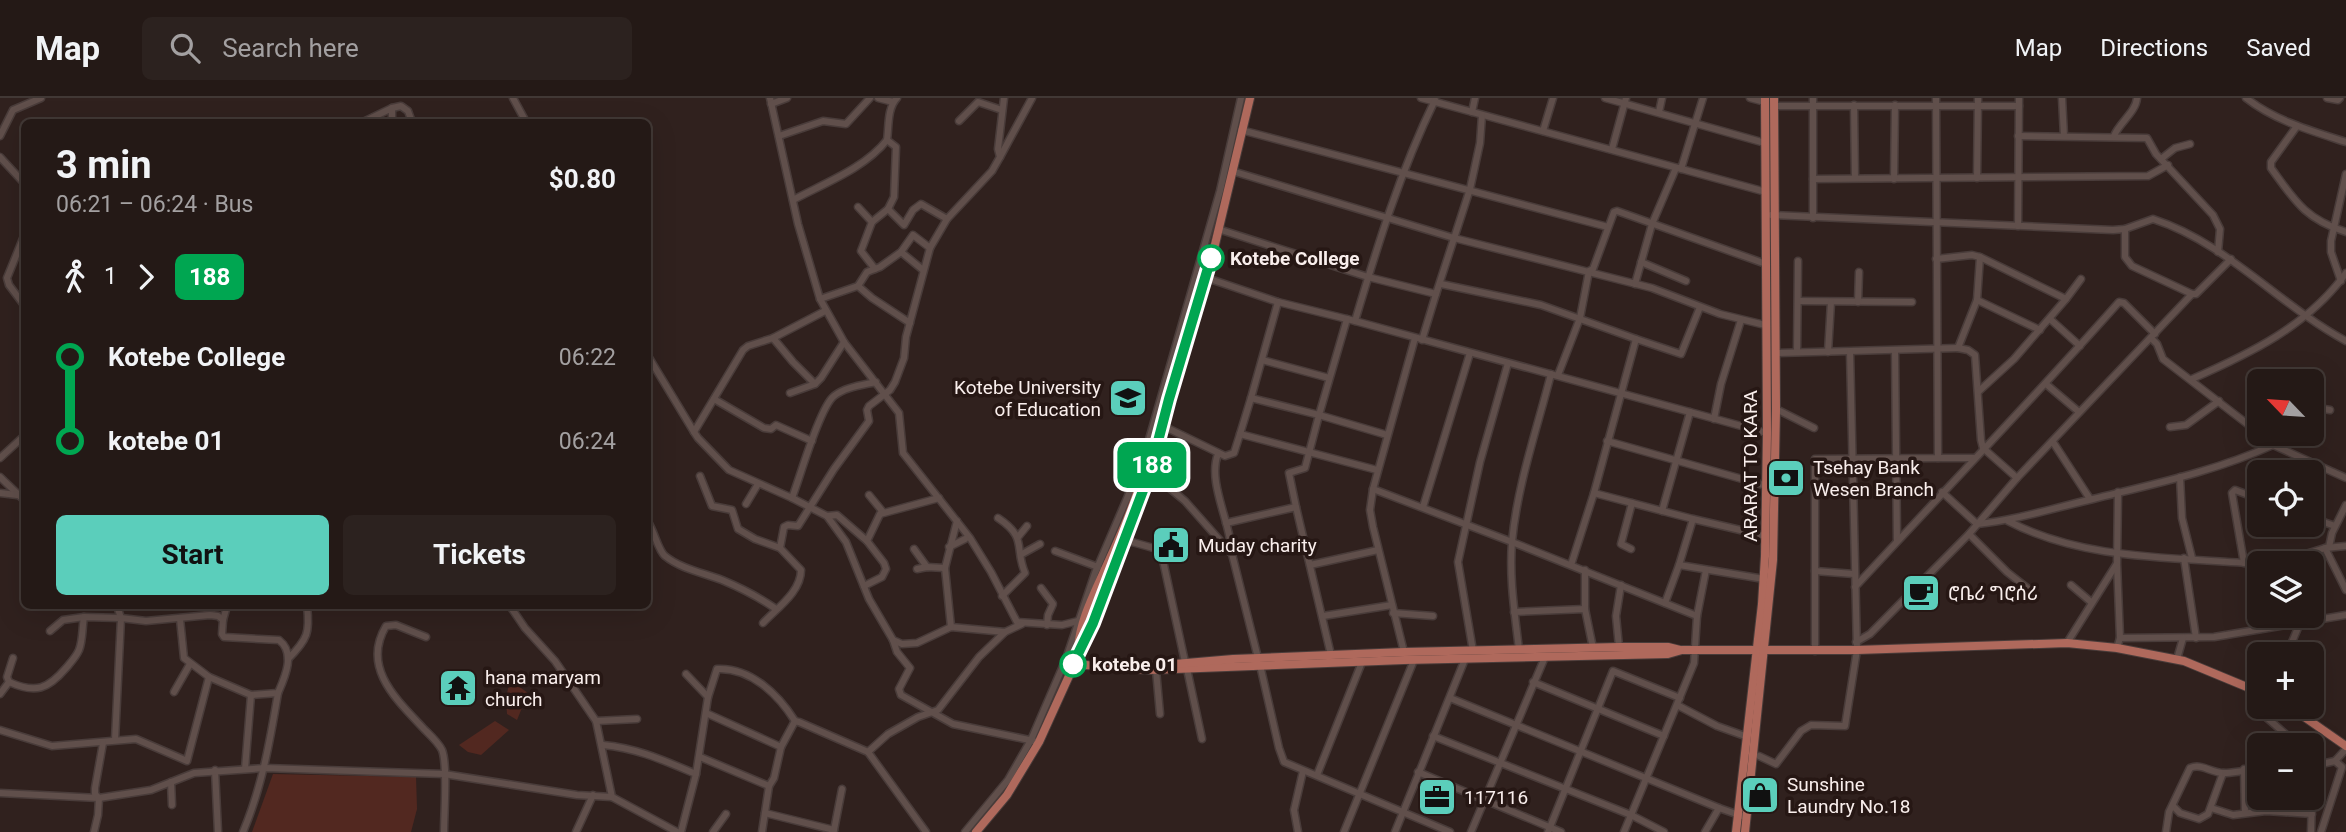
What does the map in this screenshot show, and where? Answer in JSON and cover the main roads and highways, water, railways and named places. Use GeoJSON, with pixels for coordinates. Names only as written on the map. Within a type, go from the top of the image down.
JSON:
{"type":"FeatureCollection","features":[{"type":"Feature","properties":{"kind":"main road"},"geometry":{"type":"LineString","coordinates":[[976,832],[1007,795],[1035,741],[1075,660],[1125,540],[1150,472],[1161,425],[1207,278],[1250,98]]}},
{"type":"Feature","properties":{"kind":"main road","name":"ARARAT TO KARA"},"geometry":{"type":"LineString","coordinates":[[1745,832],[1741,816],[1745,736],[1761,652],[1766,536],[1765,325],[1770,215],[1766,192],[1765,143],[1770,101]]}},
{"type":"Feature","properties":{"kind":"main road","name":"ARARAT TO KARA"},"geometry":{"type":"LineString","coordinates":[[1736,832],[1741,816],[1773,560],[1776,409],[1770,215],[1770,101]]}},
{"type":"Feature","properties":{"kind":"main road"},"geometry":{"type":"LineString","coordinates":[[1075,660],[1087,610],[1134,497],[1148,443]]}},
{"type":"Feature","properties":{"kind":"main road"},"geometry":{"type":"LineString","coordinates":[[1075,660],[1156,670],[1233,663],[1362,662],[1404,652],[1593,648],[1668,654],[1682,650],[1761,652],[1815,651],[1857,646],[2067,643],[2117,648],[2177,659],[2247,687]]}},
{"type":"Feature","properties":{"kind":"main road"},"geometry":{"type":"LineString","coordinates":[[1259,662],[1331,655],[1414,660],[1545,657],[1619,651]]}},
{"type":"Feature","properties":{"kind":"main road"},"geometry":{"type":"LineString","coordinates":[[1134,668],[1149,664],[1186,666]]}},
{"type":"Feature","properties":{"kind":"main road"},"geometry":{"type":"LineString","coordinates":[[2306,719],[2346,748]]}},
{"type":"Feature","properties":{"kind":"place","name":"Kotebe College"},"geometry":{"type":"Point","coordinates":[1211,258]}},
{"type":"Feature","properties":{"kind":"place","name":"Kotebe University of Education"},"geometry":{"type":"Point","coordinates":[1128,398]}},
{"type":"Feature","properties":{"kind":"place","name":"Tsehay Bank Wesen Branch"},"geometry":{"type":"Point","coordinates":[1786,478]}},
{"type":"Feature","properties":{"kind":"place","name":"Muday charity"},"geometry":{"type":"Point","coordinates":[1171,545]}},
{"type":"Feature","properties":{"kind":"place","name":"ሮቤሪ ግሮሰሪ"},"geometry":{"type":"Point","coordinates":[1921,593]}},
{"type":"Feature","properties":{"kind":"place","name":"kotebe 01"},"geometry":{"type":"Point","coordinates":[1073,664]}},
{"type":"Feature","properties":{"kind":"place","name":"hana maryam church"},"geometry":{"type":"Point","coordinates":[458,688]}},
{"type":"Feature","properties":{"kind":"place","name":"Sunshine Laundry No.18"},"geometry":{"type":"Point","coordinates":[1760,795]}},
{"type":"Feature","properties":{"kind":"place","name":"117116"},"geometry":{"type":"Point","coordinates":[1437,797]}}]}
